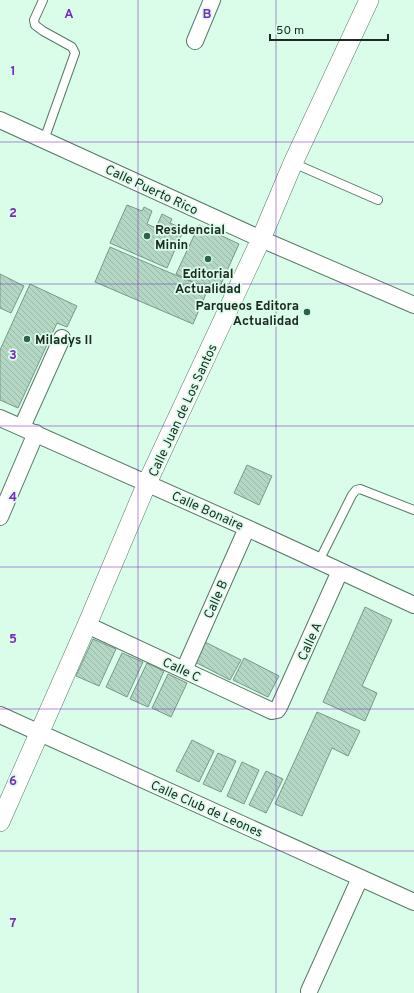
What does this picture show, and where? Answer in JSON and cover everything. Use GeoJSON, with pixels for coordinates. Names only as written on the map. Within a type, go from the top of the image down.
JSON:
{"type":"FeatureCollection","features":[{"type":"Feature","properties":{"kind":"street"},"geometry":{"type":"LineString","coordinates":[[196,41],[212,0]]}},
{"type":"Feature","properties":{"kind":"street","name":"Calle Juan de Los Santos"},"geometry":{"type":"LineString","coordinates":[[0,822],[87,625],[147,483],[261,239],[293,163],[369,0]]}},
{"type":"Feature","properties":{"kind":"street","name":"Calle Puerto Rico"},"geometry":{"type":"LineString","coordinates":[[0,120],[261,239],[414,305]]}},
{"type":"Feature","properties":{"kind":"street"},"geometry":{"type":"LineString","coordinates":[[0,517],[62,338]]}},
{"type":"Feature","properties":{"kind":"street","name":"Calle Bonaire"},"geometry":{"type":"LineString","coordinates":[[0,418],[147,483],[414,605]]}},
{"type":"Feature","properties":{"kind":"street","name":"Calle B"},"geometry":{"type":"LineString","coordinates":[[184,670],[246,528]]}},
{"type":"Feature","properties":{"kind":"street","name":"Calle A"},"geometry":{"type":"LineString","coordinates":[[277,710],[340,571]]}},
{"type":"Feature","properties":{"kind":"street","name":"Calle C"},"geometry":{"type":"LineString","coordinates":[[87,625],[272,711],[277,710]]}},
{"type":"Feature","properties":{"kind":"street","name":"Calle Club de Leones"},"geometry":{"type":"LineString","coordinates":[[0,715],[414,902]]}},
{"type":"Feature","properties":{"kind":"street"},"geometry":{"type":"LineString","coordinates":[[309,991],[360,878]]}},
{"type":"Feature","properties":{"kind":"lane"},"geometry":{"type":"LineString","coordinates":[[43,0],[34,20],[35,25],[42,31],[72,47],[75,53],[44,140]]}},
{"type":"Feature","properties":{"kind":"lane"},"geometry":{"type":"LineString","coordinates":[[293,163],[378,200]]}},
{"type":"Feature","properties":{"kind":"lane"},"geometry":{"type":"LineString","coordinates":[[319,562],[352,495],[356,490],[360,488],[414,510]]}},
{"type":"Feature","properties":{"kind":"building","name":"Residencial Minin"},"geometry":{"type":"Polygon","coordinates":[[[127,205],[142,211],[144,207],[152,211],[147,224],[156,228],[162,214],[172,219],[170,223],[184,229],[167,268],[110,243],[127,205]]]}},
{"type":"Feature","properties":{"kind":"building","name":"Editorial Actualidad"},"geometry":{"type":"Polygon","coordinates":[[[199,225],[239,244],[217,293],[176,274],[199,225]]]}},
{"type":"Feature","properties":{"kind":"building"},"geometry":{"type":"Polygon","coordinates":[[[110,247],[208,289],[193,324],[95,282],[110,247]]]}},
{"type":"Feature","properties":{"kind":"building"},"geometry":{"type":"Polygon","coordinates":[[[0,274],[24,286],[11,313],[0,308],[0,274]]]}},
{"type":"Feature","properties":{"kind":"building","name":"Miladys II"},"geometry":{"type":"Polygon","coordinates":[[[30,284],[77,306],[67,327],[57,323],[18,408],[0,400],[0,350],[30,284]]]}},
{"type":"Feature","properties":{"kind":"building"},"geometry":{"type":"Polygon","coordinates":[[[247,465],[272,476],[259,505],[234,493],[247,465]]]}},
{"type":"Feature","properties":{"kind":"building"},"geometry":{"type":"Polygon","coordinates":[[[365,607],[392,620],[362,686],[377,693],[365,721],[323,702],[365,607]]]}},
{"type":"Feature","properties":{"kind":"building"},"geometry":{"type":"Polygon","coordinates":[[[93,639],[116,649],[99,686],[76,676],[93,639]]]}},
{"type":"Feature","properties":{"kind":"building"},"geometry":{"type":"Polygon","coordinates":[[[205,642],[241,660],[230,680],[195,662],[205,642]]]}},
{"type":"Feature","properties":{"kind":"building"},"geometry":{"type":"Polygon","coordinates":[[[122,653],[143,662],[127,697],[106,687],[122,653]]]}},
{"type":"Feature","properties":{"kind":"building"},"geometry":{"type":"Polygon","coordinates":[[[244,658],[279,676],[268,697],[233,680],[244,658]]]}},
{"type":"Feature","properties":{"kind":"building"},"geometry":{"type":"Polygon","coordinates":[[[147,663],[164,671],[148,707],[130,699],[147,663]]]}},
{"type":"Feature","properties":{"kind":"building"},"geometry":{"type":"Polygon","coordinates":[[[168,674],[187,683],[171,717],[152,708],[168,674]]]}},
{"type":"Feature","properties":{"kind":"building"},"geometry":{"type":"Polygon","coordinates":[[[317,712],[360,731],[348,756],[332,748],[302,816],[275,804],[317,712]]]}},
{"type":"Feature","properties":{"kind":"building"},"geometry":{"type":"Polygon","coordinates":[[[192,740],[214,751],[199,782],[176,771],[192,740]]]}},
{"type":"Feature","properties":{"kind":"building"},"geometry":{"type":"Polygon","coordinates":[[[218,753],[236,761],[221,792],[203,784],[218,753]]]}},
{"type":"Feature","properties":{"kind":"building"},"geometry":{"type":"Polygon","coordinates":[[[242,762],[259,770],[244,804],[227,796],[242,762]]]}},
{"type":"Feature","properties":{"kind":"building"},"geometry":{"type":"Polygon","coordinates":[[[266,771],[283,779],[266,813],[249,805],[266,771]]]}},
{"type":"Feature","properties":{"kind":"place","name":"Residencial Minin"},"geometry":{"type":"Point","coordinates":[147,236]}},
{"type":"Feature","properties":{"kind":"place","name":"Editorial Actualidad"},"geometry":{"type":"Point","coordinates":[208,259]}},
{"type":"Feature","properties":{"kind":"place","name":"Parqueos Editora Actualidad"},"geometry":{"type":"Point","coordinates":[307,312]}},
{"type":"Feature","properties":{"kind":"place","name":"Miladys II"},"geometry":{"type":"Point","coordinates":[27,339]}}]}
